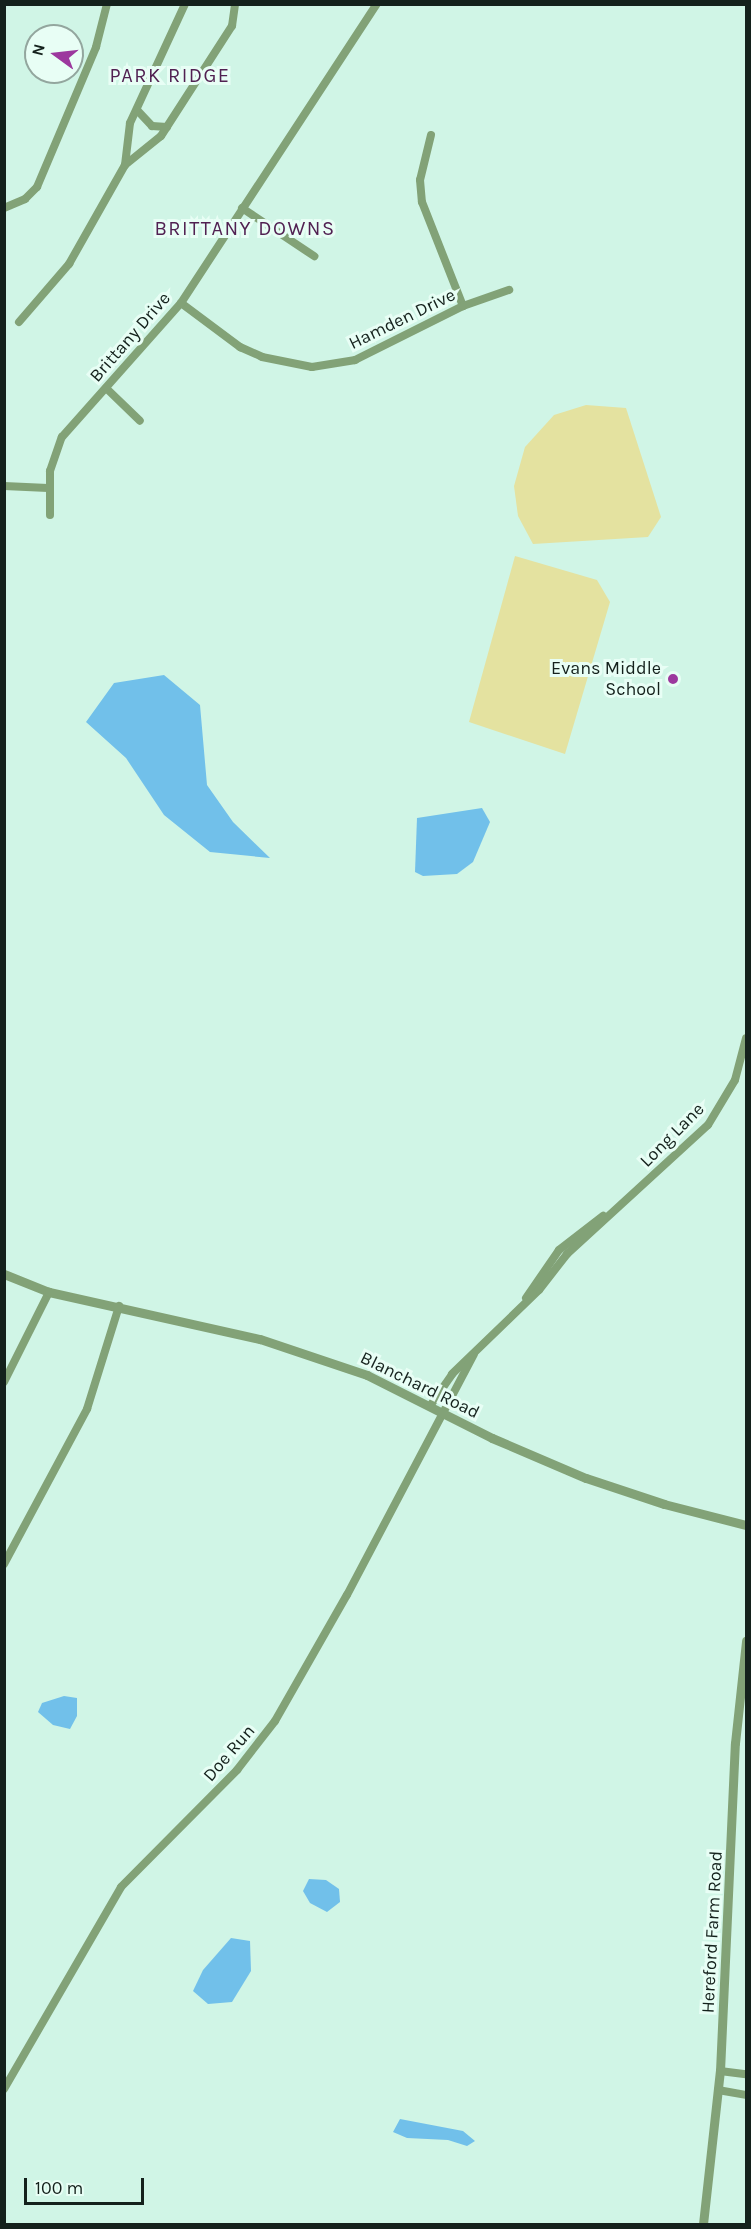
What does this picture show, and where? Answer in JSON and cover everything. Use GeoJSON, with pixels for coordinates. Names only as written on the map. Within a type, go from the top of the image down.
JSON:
{"type":"FeatureCollection","features":[{"type":"Feature","properties":{"kind":"street"},"geometry":{"type":"LineString","coordinates":[[4,208],[25,199],[37,187],[96,47],[107,4]]}},
{"type":"Feature","properties":{"kind":"street"},"geometry":{"type":"LineString","coordinates":[[19,322],[69,264],[125,165],[129,130],[136,110],[185,4]]}},
{"type":"Feature","properties":{"kind":"street"},"geometry":{"type":"LineString","coordinates":[[125,165],[156,142],[167,127],[232,26],[235,4]]}},
{"type":"Feature","properties":{"kind":"street","name":"Brittany Drive"},"geometry":{"type":"LineString","coordinates":[[50,514],[48,488],[54,455],[62,437],[181,303],[377,4]]}},
{"type":"Feature","properties":{"kind":"street"},"geometry":{"type":"LineString","coordinates":[[136,110],[152,126],[167,127]]}},
{"type":"Feature","properties":{"kind":"street"},"geometry":{"type":"LineString","coordinates":[[431,135],[420,180],[422,202],[464,306]]}},
{"type":"Feature","properties":{"kind":"street"},"geometry":{"type":"LineString","coordinates":[[243,208],[314,256]]}},
{"type":"Feature","properties":{"kind":"street","name":"Hamden Drive"},"geometry":{"type":"LineString","coordinates":[[181,303],[240,347],[262,357],[312,368],[355,360],[464,306],[509,291]]}},
{"type":"Feature","properties":{"kind":"street"},"geometry":{"type":"LineString","coordinates":[[106,388],[140,421]]}},
{"type":"Feature","properties":{"kind":"street"},"geometry":{"type":"LineString","coordinates":[[4,486],[48,488]]}},
{"type":"Feature","properties":{"kind":"street","name":"Long Lane"},"geometry":{"type":"LineString","coordinates":[[430,1406],[452,1374],[516,1313],[559,1250],[614,1209],[708,1125],[735,1080],[747,1038]]}},
{"type":"Feature","properties":{"kind":"street","name":"Blanchard Road"},"geometry":{"type":"LineString","coordinates":[[4,1274],[48,1292],[260,1339],[370,1376],[585,1478],[664,1504],[747,1525]]}},
{"type":"Feature","properties":{"kind":"street"},"geometry":{"type":"LineString","coordinates":[[4,1382],[48,1292]]}},
{"type":"Feature","properties":{"kind":"street"},"geometry":{"type":"LineString","coordinates":[[4,1564],[87,1409],[119,1306]]}},
{"type":"Feature","properties":{"kind":"street","name":"Long Lane"},"geometry":{"type":"LineString","coordinates":[[440,1411],[474,1354]]}},
{"type":"Feature","properties":{"kind":"street","name":"Doe Run"},"geometry":{"type":"LineString","coordinates":[[4,2089],[121,1887],[237,1770],[275,1720],[347,1595],[440,1411]]}},
{"type":"Feature","properties":{"kind":"street","name":"Hereford Farm Road"},"geometry":{"type":"LineString","coordinates":[[703,2224],[720,2071],[735,1743],[747,1641]]}},
{"type":"Feature","properties":{"kind":"street"},"geometry":{"type":"LineString","coordinates":[[720,2071],[747,2074]]}},
{"type":"Feature","properties":{"kind":"street"},"geometry":{"type":"LineString","coordinates":[[718,2090],[747,2094]]}},
{"type":"Feature","properties":{"kind":"shaded area"},"geometry":{"type":"Polygon","coordinates":[[[586,405],[626,408],[661,517],[648,537],[533,544],[518,516],[514,486],[525,447],[554,415],[586,405]]]}},
{"type":"Feature","properties":{"kind":"shaded area"},"geometry":{"type":"Polygon","coordinates":[[[515,556],[597,580],[610,602],[565,754],[469,722],[515,556]]]}},
{"type":"Feature","properties":{"kind":"water"},"geometry":{"type":"Polygon","coordinates":[[[164,675],[200,705],[207,785],[233,822],[270,858],[210,852],[164,815],[126,758],[86,722],[114,683],[164,675]]]}},
{"type":"Feature","properties":{"kind":"water"},"geometry":{"type":"Polygon","coordinates":[[[482,808],[490,822],[473,862],[457,874],[423,876],[415,872],[417,818],[482,808]]]}},
{"type":"Feature","properties":{"kind":"water"},"geometry":{"type":"Polygon","coordinates":[[[64,1696],[77,1698],[77,1716],[70,1729],[53,1725],[38,1712],[42,1703],[64,1696]]]}},
{"type":"Feature","properties":{"kind":"water"},"geometry":{"type":"Polygon","coordinates":[[[309,1879],[326,1880],[339,1889],[340,1902],[327,1912],[310,1903],[303,1891],[309,1879]]]}},
{"type":"Feature","properties":{"kind":"water"},"geometry":{"type":"Polygon","coordinates":[[[231,1938],[250,1941],[251,1971],[232,2002],[208,2004],[193,1991],[203,1970],[231,1938]]]}},
{"type":"Feature","properties":{"kind":"water"},"geometry":{"type":"Polygon","coordinates":[[[400,2119],[463,2131],[475,2141],[467,2146],[448,2140],[407,2138],[393,2132],[400,2119]]]}},
{"type":"Feature","properties":{"kind":"place","name":"Evans Middle School"},"geometry":{"type":"Point","coordinates":[673,679]}},
{"type":"Feature","properties":{"kind":"district","name":"PARK RIDGE"},"geometry":{"type":"Point","coordinates":[170,75]}},
{"type":"Feature","properties":{"kind":"district","name":"BRITTANY DOWNS"},"geometry":{"type":"Point","coordinates":[245,228]}}]}
